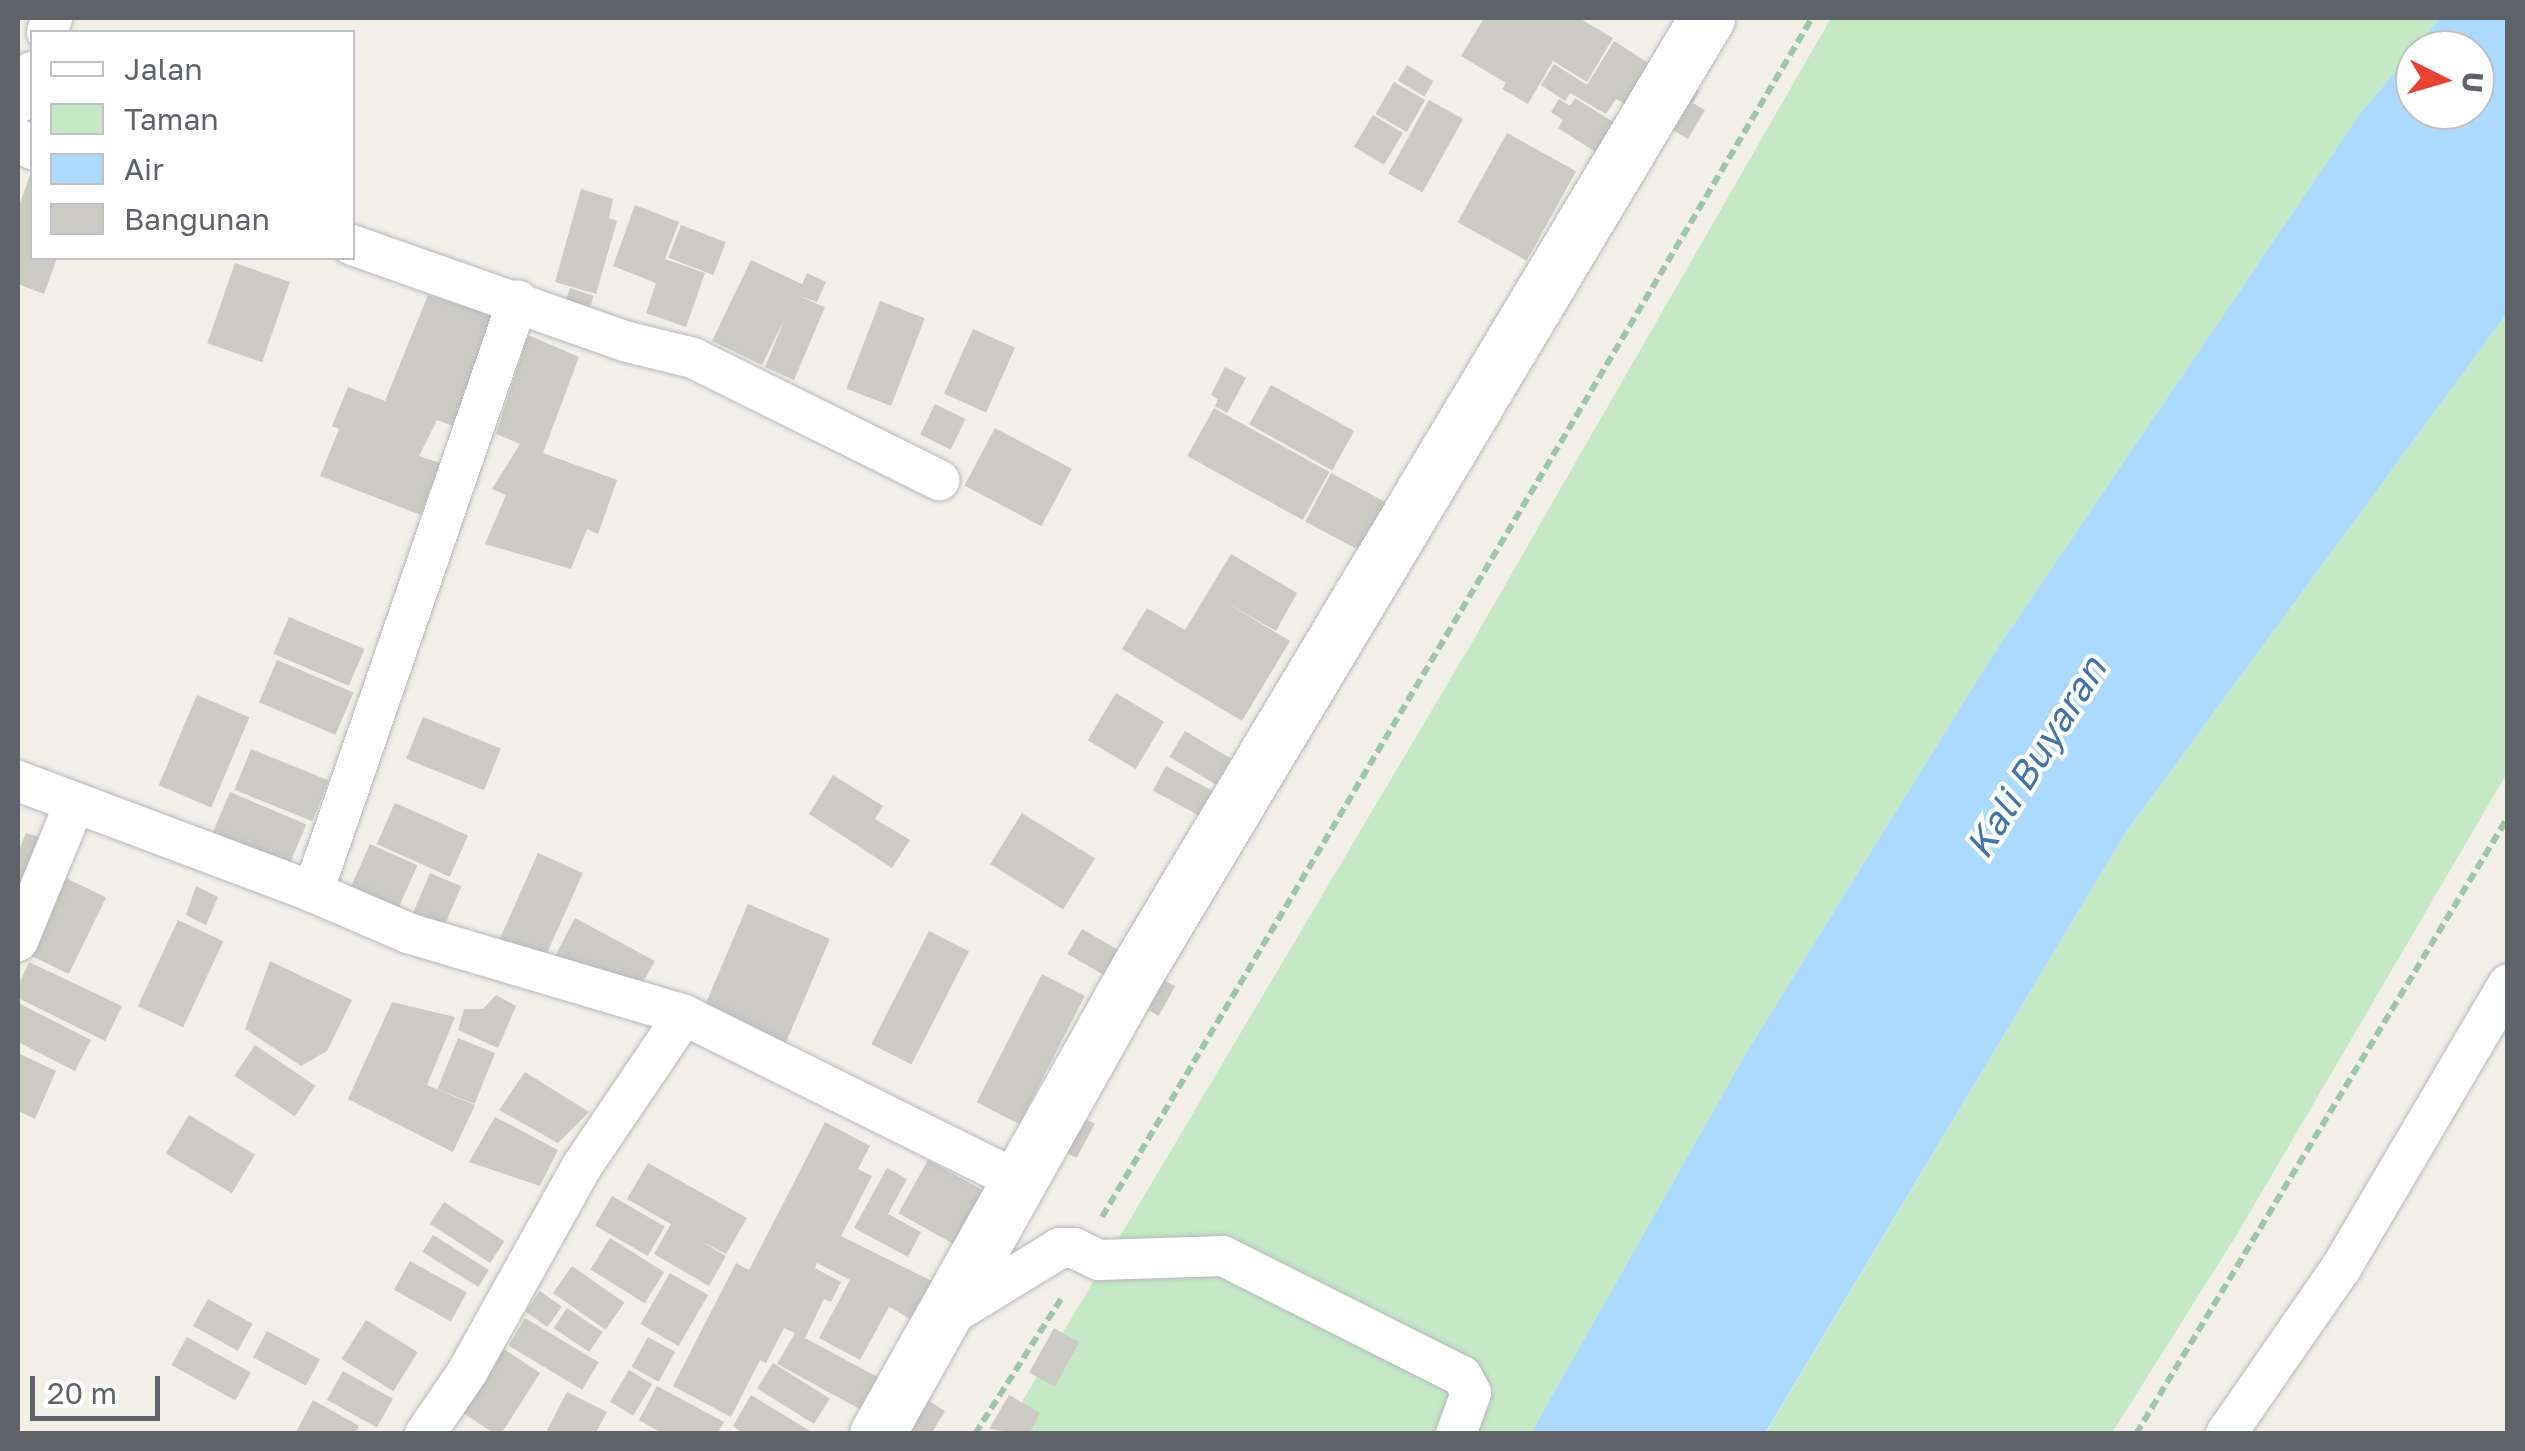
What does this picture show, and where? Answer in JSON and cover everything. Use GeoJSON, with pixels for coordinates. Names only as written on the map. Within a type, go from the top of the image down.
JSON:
{"type":"FeatureCollection","features":[{"type":"Feature","properties":{"kind":"street"},"geometry":{"type":"LineString","coordinates":[[876,1434],[1016,1180],[1706,18]]}},
{"type":"Feature","properties":{"kind":"street"},"geometry":{"type":"LineString","coordinates":[[18,103],[30,76]]}},
{"type":"Feature","properties":{"kind":"street"},"geometry":{"type":"LineString","coordinates":[[355,247],[518,300],[628,342],[693,358],[940,480]]}},
{"type":"Feature","properties":{"kind":"street"},"geometry":{"type":"LineString","coordinates":[[313,892],[518,300]]}},
{"type":"Feature","properties":{"kind":"street"},"geometry":{"type":"LineString","coordinates":[[18,781],[313,892],[408,932],[684,1015],[1016,1180]]}},
{"type":"Feature","properties":{"kind":"street"},"geometry":{"type":"LineString","coordinates":[[18,941],[74,804]]}},
{"type":"Feature","properties":{"kind":"street"},"geometry":{"type":"LineString","coordinates":[[2226,1434],[2341,1268],[2508,985]]}},
{"type":"Feature","properties":{"kind":"street"},"geometry":{"type":"LineString","coordinates":[[424,1434],[468,1371],[582,1166],[684,1015]]}},
{"type":"Feature","properties":{"kind":"street"},"geometry":{"type":"LineString","coordinates":[[938,1323],[1060,1248],[1120,1260],[1224,1256],[1462,1376],[1471,1393],[1456,1434]]}},
{"type":"Feature","properties":{"kind":"path"},"geometry":{"type":"LineString","coordinates":[[975,1434],[1087,1255],[1089,1241],[1124,1174],[1812,18]]}},
{"type":"Feature","properties":{"kind":"path"},"geometry":{"type":"LineString","coordinates":[[2136,1434],[2508,817]]}},
{"type":"Feature","properties":{"kind":"green space"},"geometry":{"type":"Polygon","coordinates":[[[1831,18],[2440,18],[2430,30],[2395,30],[2395,72],[2359,115],[1993,655],[1745,1055],[1531,1433],[1003,1434],[1477,634],[1831,18]]]}},
{"type":"Feature","properties":{"kind":"green space"},"geometry":{"type":"Polygon","coordinates":[[[2507,313],[2507,773],[2239,1231],[2112,1433],[1765,1434],[2126,832],[2507,313]]]}},
{"type":"Feature","properties":{"kind":"water","name":"Kali Buyaran"},"geometry":{"type":"Polygon","coordinates":[[[2440,18],[2507,18],[2507,313],[2126,832],[1765,1433],[1531,1433],[1745,1055],[1993,655],[2359,115],[2395,72],[2395,130],[2495,130],[2495,30],[2430,30],[2440,18]]]}},
{"type":"Feature","properties":{"kind":"building"},"geometry":{"type":"Polygon","coordinates":[[[1484,18],[1579,18],[1613,38],[1587,82],[1553,61],[1528,104],[1502,89],[1506,83],[1461,56],[1484,18]]]}},
{"type":"Feature","properties":{"kind":"building"},"geometry":{"type":"Polygon","coordinates":[[[1614,41],[1659,70],[1635,110],[1616,99],[1606,114],[1570,93],[1565,101],[1541,85],[1554,64],[1587,85],[1614,41]]]}},
{"type":"Feature","properties":{"kind":"building"},"geometry":{"type":"Polygon","coordinates":[[[1407,65],[1434,81],[1424,96],[1398,80],[1407,65]]]}},
{"type":"Feature","properties":{"kind":"building"},"geometry":{"type":"Polygon","coordinates":[[[1394,82],[1425,100],[1407,132],[1376,114],[1394,82]]]}},
{"type":"Feature","properties":{"kind":"building"},"geometry":{"type":"Polygon","coordinates":[[[1683,83],[1699,92],[1693,103],[1705,110],[1688,139],[1660,122],[1683,83]]]}},
{"type":"Feature","properties":{"kind":"building"},"geometry":{"type":"Polygon","coordinates":[[[1575,98],[1618,125],[1599,154],[1558,128],[1563,120],[1551,112],[1559,99],[1570,106],[1575,98]]]}},
{"type":"Feature","properties":{"kind":"building"},"geometry":{"type":"Polygon","coordinates":[[[1429,100],[1463,119],[1422,192],[1388,173],[1429,100]]]}},
{"type":"Feature","properties":{"kind":"building"},"geometry":{"type":"Polygon","coordinates":[[[1373,115],[1403,133],[1384,165],[1354,147],[1373,115]]]}},
{"type":"Feature","properties":{"kind":"building"},"geometry":{"type":"Polygon","coordinates":[[[1507,133],[1576,171],[1527,261],[1458,222],[1507,133]]]}},
{"type":"Feature","properties":{"kind":"building"},"geometry":{"type":"Polygon","coordinates":[[[30,175],[30,260],[56,260],[44,294],[18,284],[18,209],[30,175]]]}},
{"type":"Feature","properties":{"kind":"building"},"geometry":{"type":"Polygon","coordinates":[[[581,189],[613,199],[609,218],[617,221],[596,294],[555,282],[581,189]]]}},
{"type":"Feature","properties":{"kind":"building"},"geometry":{"type":"Polygon","coordinates":[[[635,205],[679,222],[665,259],[705,273],[686,327],[646,313],[656,283],[613,266],[635,205]]]}},
{"type":"Feature","properties":{"kind":"building"},"geometry":{"type":"Polygon","coordinates":[[[681,225],[726,242],[713,275],[668,258],[681,225]]]}},
{"type":"Feature","properties":{"kind":"building"},"geometry":{"type":"Polygon","coordinates":[[[751,260],[802,284],[807,273],[826,282],[817,302],[796,295],[825,307],[794,380],[765,367],[786,316],[762,365],[712,341],[751,260]]]}},
{"type":"Feature","properties":{"kind":"building"},"geometry":{"type":"Polygon","coordinates":[[[235,263],[290,282],[262,362],[207,343],[235,263]]]}},
{"type":"Feature","properties":{"kind":"building"},"geometry":{"type":"Polygon","coordinates":[[[570,288],[594,296],[587,317],[563,309],[570,288]]]}},
{"type":"Feature","properties":{"kind":"building"},"geometry":{"type":"Polygon","coordinates":[[[428,295],[506,318],[464,430],[437,420],[419,456],[440,463],[421,515],[320,476],[339,429],[332,426],[348,387],[385,401],[428,295]]]}},
{"type":"Feature","properties":{"kind":"building"},"geometry":{"type":"Polygon","coordinates":[[[880,301],[925,318],[891,406],[846,389],[880,301]]]}},
{"type":"Feature","properties":{"kind":"building"},"geometry":{"type":"Polygon","coordinates":[[[973,329],[1015,348],[986,413],[944,394],[973,329]]]}},
{"type":"Feature","properties":{"kind":"building"},"geometry":{"type":"Polygon","coordinates":[[[528,335],[579,357],[543,453],[617,480],[598,534],[587,529],[571,569],[485,544],[506,495],[492,489],[520,444],[496,434],[528,335]]]}},
{"type":"Feature","properties":{"kind":"building"},"geometry":{"type":"Polygon","coordinates":[[[1225,367],[1246,378],[1227,413],[1215,406],[1218,399],[1211,395],[1225,367]]]}},
{"type":"Feature","properties":{"kind":"building"},"geometry":{"type":"Polygon","coordinates":[[[1271,385],[1354,431],[1332,470],[1249,424],[1271,385]]]}},
{"type":"Feature","properties":{"kind":"building"},"geometry":{"type":"Polygon","coordinates":[[[935,404],[966,419],[951,449],[920,435],[935,404]]]}},
{"type":"Feature","properties":{"kind":"building"},"geometry":{"type":"Polygon","coordinates":[[[1214,408],[1329,472],[1303,520],[1187,456],[1214,408]]]}},
{"type":"Feature","properties":{"kind":"building"},"geometry":{"type":"Polygon","coordinates":[[[995,428],[1072,469],[1041,526],[964,485],[995,428]]]}},
{"type":"Feature","properties":{"kind":"building"},"geometry":{"type":"Polygon","coordinates":[[[1331,473],[1391,505],[1365,553],[1305,522],[1331,473]]]}},
{"type":"Feature","properties":{"kind":"building"},"geometry":{"type":"Polygon","coordinates":[[[1231,554],[1297,593],[1276,631],[1225,602],[1290,641],[1242,721],[1122,649],[1147,608],[1185,630],[1231,554]]]}},
{"type":"Feature","properties":{"kind":"building"},"geometry":{"type":"Polygon","coordinates":[[[289,617],[364,649],[349,686],[273,654],[289,617]]]}},
{"type":"Feature","properties":{"kind":"building"},"geometry":{"type":"Polygon","coordinates":[[[277,660],[353,692],[335,735],[259,702],[277,660]]]}},
{"type":"Feature","properties":{"kind":"building"},"geometry":{"type":"Polygon","coordinates":[[[1116,693],[1164,722],[1136,769],[1088,740],[1116,693]]]}},
{"type":"Feature","properties":{"kind":"building"},"geometry":{"type":"Polygon","coordinates":[[[197,695],[249,717],[211,807],[159,785],[197,695]]]}},
{"type":"Feature","properties":{"kind":"building"},"geometry":{"type":"Polygon","coordinates":[[[423,717],[501,748],[484,790],[406,759],[423,717]]]}},
{"type":"Feature","properties":{"kind":"building"},"geometry":{"type":"Polygon","coordinates":[[[1185,731],[1231,759],[1216,785],[1170,757],[1185,731]]]}},
{"type":"Feature","properties":{"kind":"building"},"geometry":{"type":"Polygon","coordinates":[[[251,749],[329,780],[312,821],[235,790],[251,749]]]}},
{"type":"Feature","properties":{"kind":"building"},"geometry":{"type":"Polygon","coordinates":[[[1166,766],[1225,797],[1212,822],[1153,791],[1166,766]]]}},
{"type":"Feature","properties":{"kind":"building"},"geometry":{"type":"Polygon","coordinates":[[[833,775],[883,806],[875,819],[910,840],[892,868],[809,814],[833,775]]]}},
{"type":"Feature","properties":{"kind":"building"},"geometry":{"type":"Polygon","coordinates":[[[230,792],[306,824],[288,868],[212,835],[230,792]]]}},
{"type":"Feature","properties":{"kind":"building"},"geometry":{"type":"Polygon","coordinates":[[[395,803],[468,836],[450,877],[377,844],[395,803]]]}},
{"type":"Feature","properties":{"kind":"building"},"geometry":{"type":"Polygon","coordinates":[[[1022,813],[1095,859],[1063,909],[990,864],[1022,813]]]}},
{"type":"Feature","properties":{"kind":"building"},"geometry":{"type":"Polygon","coordinates":[[[26,833],[46,839],[18,905],[18,852],[26,833]]]}},
{"type":"Feature","properties":{"kind":"building"},"geometry":{"type":"Polygon","coordinates":[[[370,844],[418,865],[398,909],[350,888],[370,844]]]}},
{"type":"Feature","properties":{"kind":"building"},"geometry":{"type":"Polygon","coordinates":[[[538,853],[583,873],[544,960],[499,940],[538,853]]]}},
{"type":"Feature","properties":{"kind":"building"},"geometry":{"type":"Polygon","coordinates":[[[430,873],[461,886],[441,934],[410,921],[430,873]]]}},
{"type":"Feature","properties":{"kind":"building"},"geometry":{"type":"Polygon","coordinates":[[[62,876],[106,897],[69,974],[25,952],[62,876]]]}},
{"type":"Feature","properties":{"kind":"building"},"geometry":{"type":"Polygon","coordinates":[[[196,886],[218,897],[206,925],[186,915],[196,886]]]}},
{"type":"Feature","properties":{"kind":"building"},"geometry":{"type":"Polygon","coordinates":[[[748,904],[830,939],[786,1043],[704,1008],[748,904]]]}},
{"type":"Feature","properties":{"kind":"building"},"geometry":{"type":"Polygon","coordinates":[[[575,918],[655,961],[639,989],[553,960],[575,918]]]}},
{"type":"Feature","properties":{"kind":"building"},"geometry":{"type":"Polygon","coordinates":[[[178,920],[223,941],[183,1027],[138,1006],[178,920]]]}},
{"type":"Feature","properties":{"kind":"building"},"geometry":{"type":"Polygon","coordinates":[[[1082,929],[1127,955],[1113,980],[1068,954],[1082,929]]]}},
{"type":"Feature","properties":{"kind":"building"},"geometry":{"type":"Polygon","coordinates":[[[929,931],[969,951],[911,1065],[871,1044],[929,931]]]}},
{"type":"Feature","properties":{"kind":"building"},"geometry":{"type":"Polygon","coordinates":[[[270,961],[352,1000],[327,1051],[301,1066],[245,1029],[270,961]]]}},
{"type":"Feature","properties":{"kind":"building"},"geometry":{"type":"Polygon","coordinates":[[[29,962],[122,1006],[105,1041],[18,998],[18,986],[29,962]]]}},
{"type":"Feature","properties":{"kind":"building"},"geometry":{"type":"Polygon","coordinates":[[[1042,974],[1085,996],[1019,1124],[977,1102],[1042,974]]]}},
{"type":"Feature","properties":{"kind":"building"},"geometry":{"type":"Polygon","coordinates":[[[1155,975],[1175,986],[1159,1016],[1139,1005],[1155,975]]]}},
{"type":"Feature","properties":{"kind":"building"},"geometry":{"type":"Polygon","coordinates":[[[496,995],[516,1006],[498,1048],[458,1030],[464,1009],[483,1009],[496,995]]]}},
{"type":"Feature","properties":{"kind":"building"},"geometry":{"type":"Polygon","coordinates":[[[392,1002],[455,1017],[427,1085],[475,1105],[453,1152],[348,1099],[392,1002]]]}},
{"type":"Feature","properties":{"kind":"building"},"geometry":{"type":"Polygon","coordinates":[[[18,1003],[91,1040],[75,1071],[18,1042],[18,1003]]]}},
{"type":"Feature","properties":{"kind":"building"},"geometry":{"type":"Polygon","coordinates":[[[458,1038],[495,1053],[474,1104],[437,1089],[458,1038]]]}},
{"type":"Feature","properties":{"kind":"building"},"geometry":{"type":"Polygon","coordinates":[[[255,1045],[316,1086],[295,1116],[234,1076],[255,1045]]]}},
{"type":"Feature","properties":{"kind":"building"},"geometry":{"type":"Polygon","coordinates":[[[18,1053],[56,1071],[35,1119],[18,1111],[18,1053]]]}},
{"type":"Feature","properties":{"kind":"building"},"geometry":{"type":"Polygon","coordinates":[[[525,1072],[589,1112],[558,1143],[499,1110],[525,1072]]]}},
{"type":"Feature","properties":{"kind":"building"},"geometry":{"type":"Polygon","coordinates":[[[1071,1111],[1095,1124],[1077,1158],[1053,1145],[1071,1111]]]}},
{"type":"Feature","properties":{"kind":"building"},"geometry":{"type":"Polygon","coordinates":[[[189,1115],[255,1155],[232,1193],[166,1154],[189,1115]]]}},
{"type":"Feature","properties":{"kind":"building"},"geometry":{"type":"Polygon","coordinates":[[[495,1117],[558,1150],[540,1186],[469,1162],[495,1117]]]}},
{"type":"Feature","properties":{"kind":"building"},"geometry":{"type":"Polygon","coordinates":[[[825,1122],[870,1146],[858,1169],[872,1176],[841,1236],[948,1289],[927,1328],[889,1307],[860,1360],[819,1338],[850,1280],[817,1263],[815,1268],[841,1282],[831,1302],[824,1299],[805,1338],[885,1381],[867,1413],[777,1364],[795,1333],[784,1328],[766,1363],[760,1360],[731,1417],[673,1386],[736,1263],[749,1270],[825,1122]]]}},
{"type":"Feature","properties":{"kind":"building"},"geometry":{"type":"Polygon","coordinates":[[[928,1160],[997,1198],[968,1252],[898,1213],[928,1160]]]}},
{"type":"Feature","properties":{"kind":"building"},"geometry":{"type":"Polygon","coordinates":[[[648,1163],[747,1218],[726,1254],[699,1240],[726,1256],[709,1286],[654,1254],[671,1224],[627,1199],[648,1163]]]}},
{"type":"Feature","properties":{"kind":"building"},"geometry":{"type":"Polygon","coordinates":[[[887,1168],[907,1179],[888,1214],[921,1232],[908,1257],[854,1228],[887,1168]]]}},
{"type":"Feature","properties":{"kind":"building"},"geometry":{"type":"Polygon","coordinates":[[[612,1196],[665,1226],[648,1256],[595,1225],[612,1196]]]}},
{"type":"Feature","properties":{"kind":"building"},"geometry":{"type":"Polygon","coordinates":[[[444,1202],[504,1241],[490,1263],[430,1224],[444,1202]]]}},
{"type":"Feature","properties":{"kind":"building"},"geometry":{"type":"Polygon","coordinates":[[[433,1235],[489,1270],[478,1287],[422,1252],[433,1235]]]}},
{"type":"Feature","properties":{"kind":"building"},"geometry":{"type":"Polygon","coordinates":[[[610,1238],[664,1272],[645,1303],[590,1269],[610,1238]]]}},
{"type":"Feature","properties":{"kind":"building"},"geometry":{"type":"Polygon","coordinates":[[[410,1261],[467,1293],[451,1321],[394,1290],[410,1261]]]}},
{"type":"Feature","properties":{"kind":"building"},"geometry":{"type":"Polygon","coordinates":[[[572,1266],[624,1303],[605,1330],[553,1293],[572,1266]]]}},
{"type":"Feature","properties":{"kind":"building"},"geometry":{"type":"Polygon","coordinates":[[[670,1273],[708,1295],[679,1346],[640,1324],[670,1273]]]}},
{"type":"Feature","properties":{"kind":"building"},"geometry":{"type":"Polygon","coordinates":[[[540,1291],[562,1307],[547,1327],[525,1311],[540,1291]]]}},
{"type":"Feature","properties":{"kind":"building"},"geometry":{"type":"Polygon","coordinates":[[[208,1299],[253,1324],[238,1351],[193,1326],[208,1299]]]}},
{"type":"Feature","properties":{"kind":"building"},"geometry":{"type":"Polygon","coordinates":[[[567,1308],[603,1332],[589,1352],[554,1328],[567,1308]]]}},
{"type":"Feature","properties":{"kind":"building"},"geometry":{"type":"Polygon","coordinates":[[[525,1318],[599,1362],[582,1390],[509,1345],[525,1318]]]}},
{"type":"Feature","properties":{"kind":"building"},"geometry":{"type":"Polygon","coordinates":[[[366,1320],[418,1352],[393,1391],[342,1359],[366,1320]]]}},
{"type":"Feature","properties":{"kind":"building"},"geometry":{"type":"Polygon","coordinates":[[[1054,1328],[1079,1342],[1055,1387],[1029,1373],[1054,1328]]]}},
{"type":"Feature","properties":{"kind":"building"},"geometry":{"type":"Polygon","coordinates":[[[267,1331],[320,1359],[306,1386],[253,1357],[267,1331]]]}},
{"type":"Feature","properties":{"kind":"building"},"geometry":{"type":"Polygon","coordinates":[[[187,1337],[251,1372],[235,1400],[171,1365],[187,1337]]]}},
{"type":"Feature","properties":{"kind":"building"},"geometry":{"type":"Polygon","coordinates":[[[648,1337],[675,1352],[659,1382],[632,1367],[648,1337]]]}},
{"type":"Feature","properties":{"kind":"building"},"geometry":{"type":"Polygon","coordinates":[[[501,1347],[540,1373],[501,1434],[495,1434],[460,1411],[501,1347]]]}},
{"type":"Feature","properties":{"kind":"building"},"geometry":{"type":"Polygon","coordinates":[[[773,1363],[830,1399],[814,1424],[757,1388],[773,1363]]]}},
{"type":"Feature","properties":{"kind":"building"},"geometry":{"type":"Polygon","coordinates":[[[629,1370],[652,1384],[633,1416],[610,1402],[629,1370]]]}},
{"type":"Feature","properties":{"kind":"building"},"geometry":{"type":"Polygon","coordinates":[[[343,1371],[393,1399],[377,1427],[327,1400],[343,1371]]]}},
{"type":"Feature","properties":{"kind":"building"},"geometry":{"type":"Polygon","coordinates":[[[657,1386],[724,1422],[717,1434],[663,1434],[639,1420],[657,1386]]]}},
{"type":"Feature","properties":{"kind":"building"},"geometry":{"type":"Polygon","coordinates":[[[913,1391],[945,1411],[931,1434],[906,1434],[913,1391]]]}},
{"type":"Feature","properties":{"kind":"building"},"geometry":{"type":"Polygon","coordinates":[[[567,1392],[607,1412],[595,1434],[545,1434],[567,1392]]]}},
{"type":"Feature","properties":{"kind":"building"},"geometry":{"type":"Polygon","coordinates":[[[751,1395],[810,1431],[744,1434],[733,1426],[751,1395]]]}},
{"type":"Feature","properties":{"kind":"building"},"geometry":{"type":"Polygon","coordinates":[[[1009,1395],[1040,1413],[1029,1434],[989,1429],[1009,1395]]]}},
{"type":"Feature","properties":{"kind":"building"},"geometry":{"type":"Polygon","coordinates":[[[313,1400],[359,1426],[355,1434],[295,1434],[313,1400]]]}}]}
